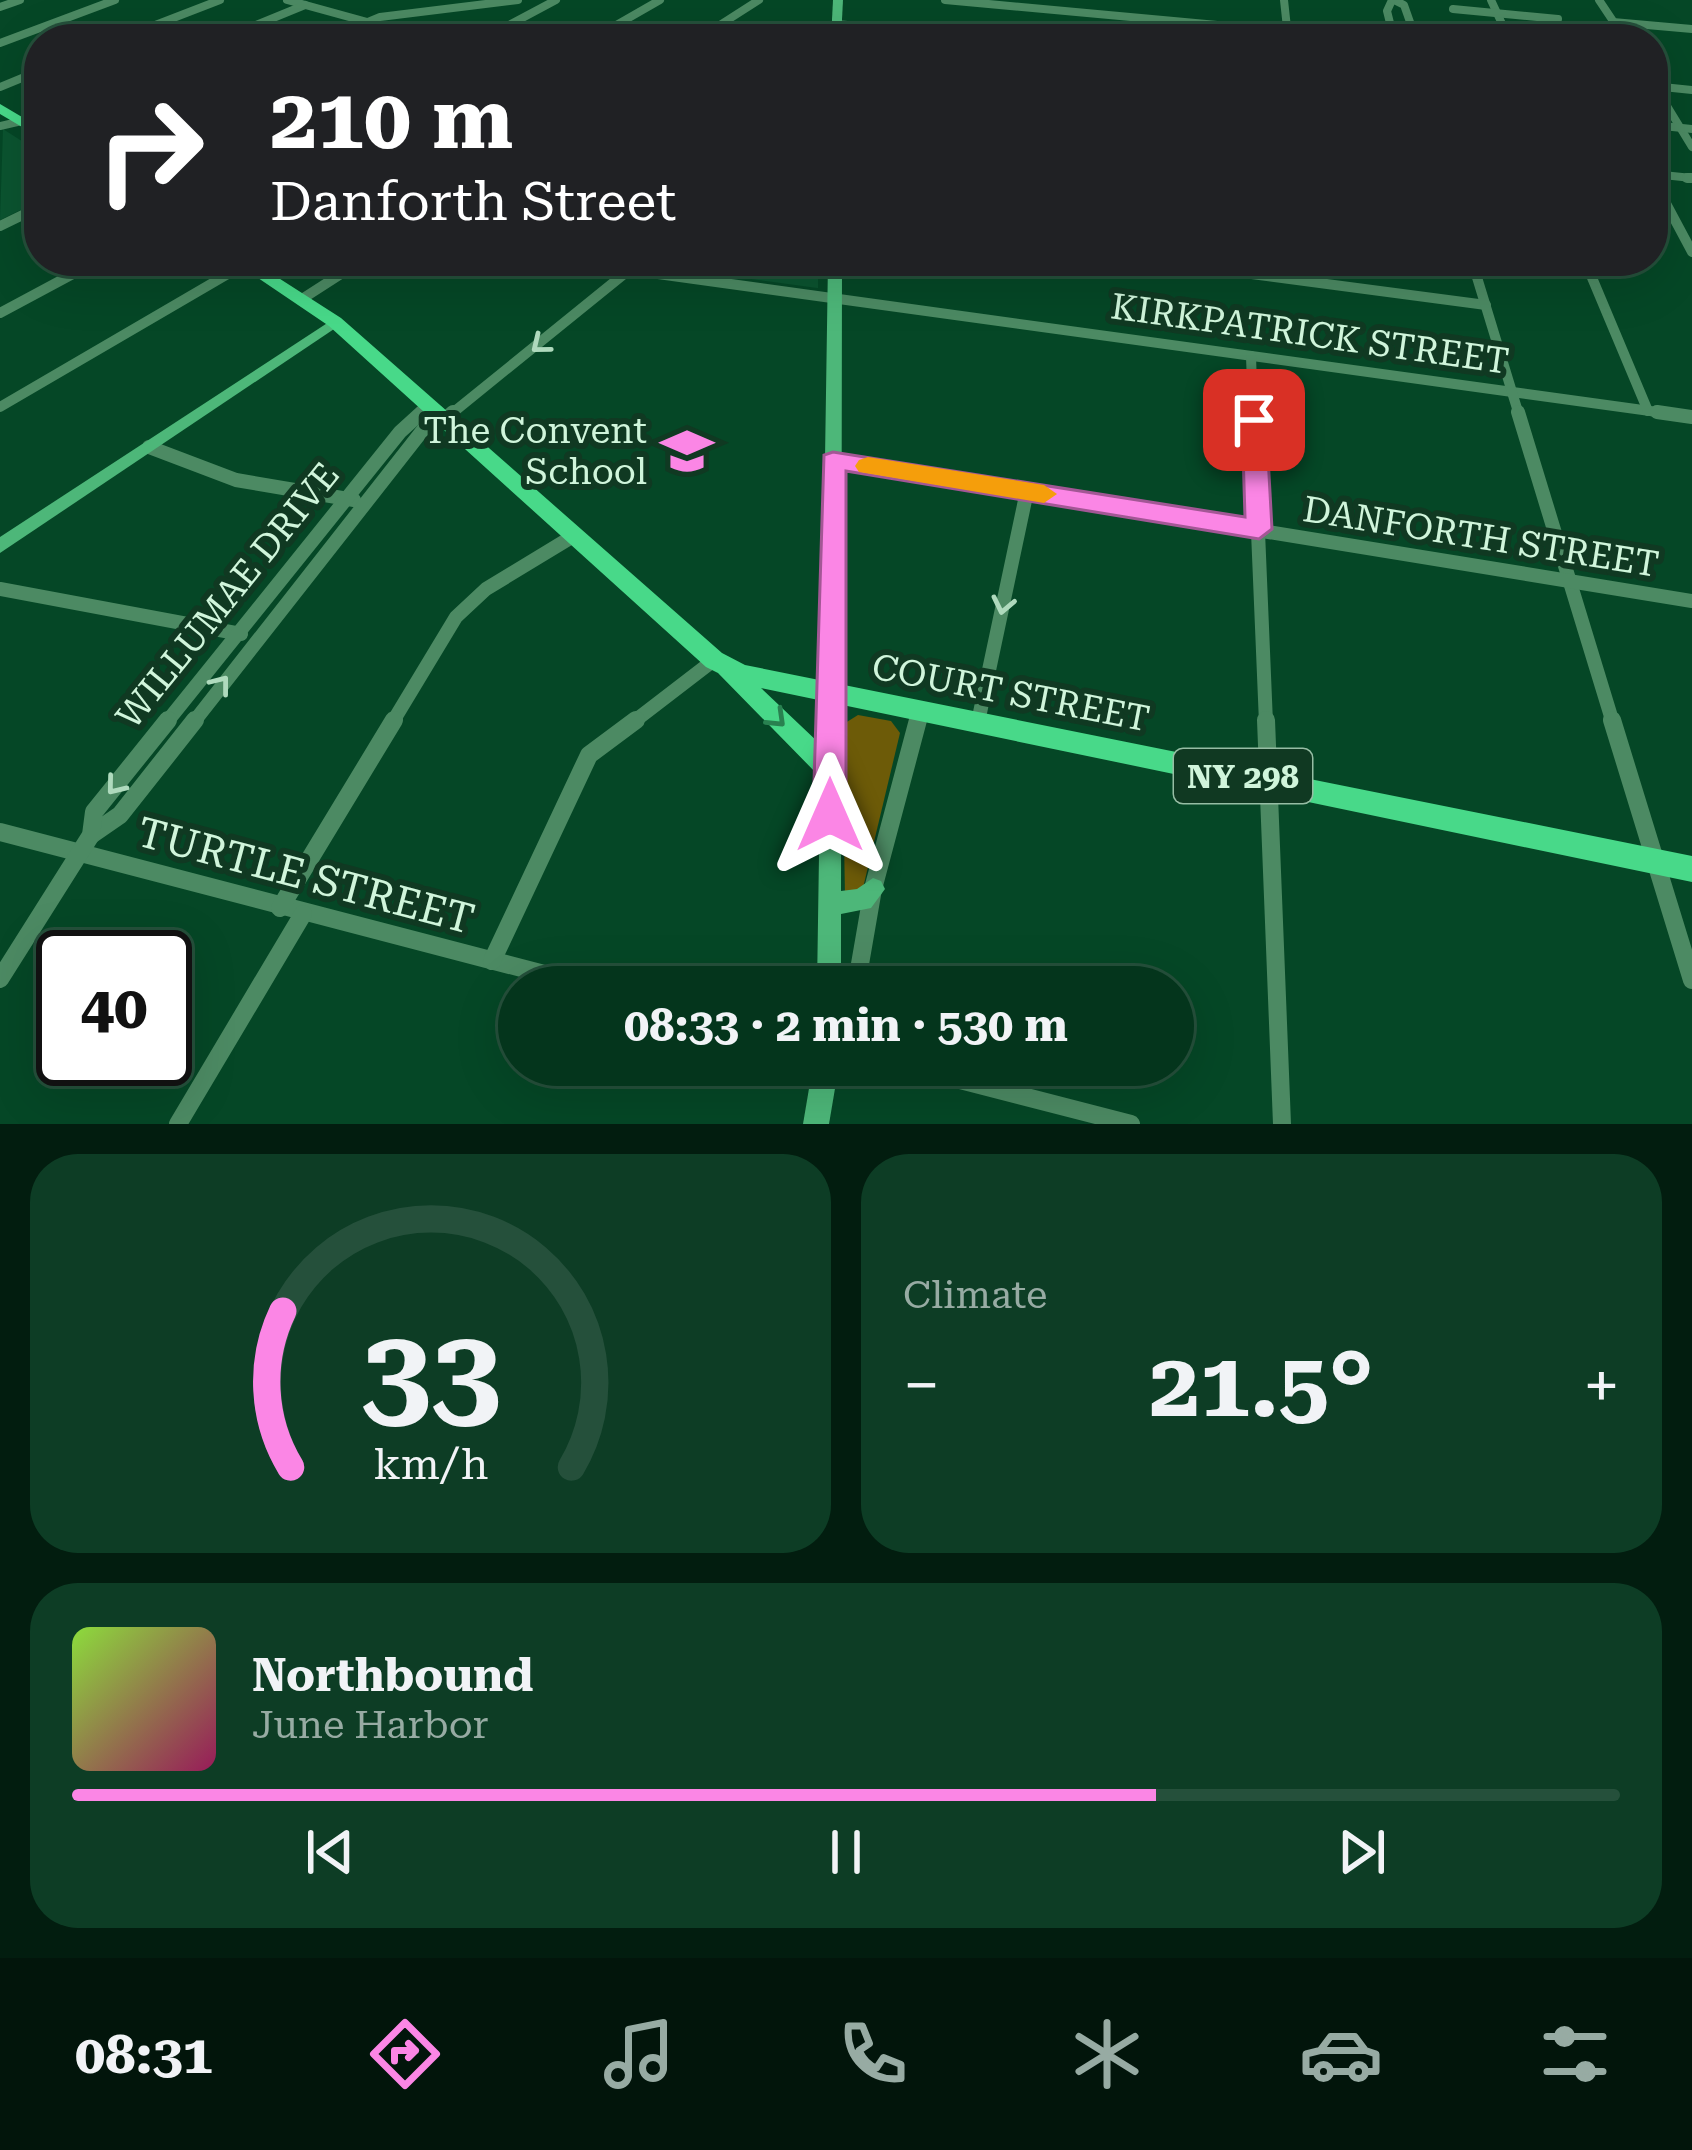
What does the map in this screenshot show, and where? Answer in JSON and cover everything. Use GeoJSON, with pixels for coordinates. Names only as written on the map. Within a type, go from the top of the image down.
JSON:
{"type":"FeatureCollection","features":[{"type":"Feature","properties":{"kind":"main road"},"geometry":{"type":"LineString","coordinates":[[0,108],[24,123]]}},
{"type":"Feature","properties":{"kind":"main road","name":"COURT STREET"},"geometry":{"type":"LineString","coordinates":[[265,276],[335,322],[720,663],[830,693],[1692,869]]}},
{"type":"Feature","properties":{"kind":"main road"},"geometry":{"type":"LineString","coordinates":[[720,663],[830,770]]}},
{"type":"Feature","properties":{"kind":"street"},"geometry":{"type":"LineString","coordinates":[[0,7],[20,0]]}},
{"type":"Feature","properties":{"kind":"street"},"geometry":{"type":"LineString","coordinates":[[51,24],[115,0]]}},
{"type":"Feature","properties":{"kind":"street"},"geometry":{"type":"LineString","coordinates":[[158,24],[220,0]]}},
{"type":"Feature","properties":{"kind":"street"},"geometry":{"type":"LineString","coordinates":[[287,0],[377,24]]}},
{"type":"Feature","properties":{"kind":"street"},"geometry":{"type":"LineString","coordinates":[[415,0],[417,13]]}},
{"type":"Feature","properties":{"kind":"street"},"geometry":{"type":"LineString","coordinates":[[360,24],[514,0]]}},
{"type":"Feature","properties":{"kind":"street"},"geometry":{"type":"LineString","coordinates":[[511,24],[556,0]]}},
{"type":"Feature","properties":{"kind":"street"},"geometry":{"type":"LineString","coordinates":[[618,24],[660,0]]}},
{"type":"Feature","properties":{"kind":"street"},"geometry":{"type":"LineString","coordinates":[[721,24],[759,0]]}},
{"type":"Feature","properties":{"kind":"street"},"geometry":{"type":"LineString","coordinates":[[836,24],[838,0]]}},
{"type":"Feature","properties":{"kind":"street"},"geometry":{"type":"LineString","coordinates":[[945,0],[1187,24]]}},
{"type":"Feature","properties":{"kind":"street"},"geometry":{"type":"LineString","coordinates":[[1393,0],[1404,5],[1411,24]]}},
{"type":"Feature","properties":{"kind":"street"},"geometry":{"type":"LineString","coordinates":[[1490,0],[1502,24]]}},
{"type":"Feature","properties":{"kind":"street"},"geometry":{"type":"LineString","coordinates":[[1599,0],[1613,22],[1639,24]]}},
{"type":"Feature","properties":{"kind":"street"},"geometry":{"type":"LineString","coordinates":[[260,24],[310,4]]}},
{"type":"Feature","properties":{"kind":"street"},"geometry":{"type":"LineString","coordinates":[[1453,9],[1558,19]]}},
{"type":"Feature","properties":{"kind":"street"},"geometry":{"type":"LineString","coordinates":[[1668,108],[1692,147]]}},
{"type":"Feature","properties":{"kind":"street"},"geometry":{"type":"LineString","coordinates":[[0,126],[24,120]]}},
{"type":"Feature","properties":{"kind":"street"},"geometry":{"type":"LineString","coordinates":[[1668,127],[1692,129]]}},
{"type":"Feature","properties":{"kind":"street"},"geometry":{"type":"LineString","coordinates":[[1668,206],[1692,252]]}},
{"type":"Feature","properties":{"kind":"street"},"geometry":{"type":"LineString","coordinates":[[0,313],[69,276]]}},
{"type":"Feature","properties":{"kind":"street"},"geometry":{"type":"LineString","coordinates":[[0,407],[220,276]]}},
{"type":"Feature","properties":{"kind":"street"},"geometry":{"type":"LineString","coordinates":[[302,299],[338,276]]}},
{"type":"Feature","properties":{"kind":"street","name":"WILLUMAE DRIVE"},"geometry":{"type":"LineString","coordinates":[[91,835],[94,812],[238,634],[437,412],[621,276]]}},
{"type":"Feature","properties":{"kind":"street","name":"KIRKPATRICK STREET"},"geometry":{"type":"LineString","coordinates":[[673,276],[1692,417]]}},
{"type":"Feature","properties":{"kind":"street"},"geometry":{"type":"LineString","coordinates":[[830,966],[835,276]]}},
{"type":"Feature","properties":{"kind":"street"},"geometry":{"type":"LineString","coordinates":[[1270,276],[1486,304]]}},
{"type":"Feature","properties":{"kind":"street"},"geometry":{"type":"LineString","coordinates":[[1477,276],[1692,980]]}},
{"type":"Feature","properties":{"kind":"street"},"geometry":{"type":"LineString","coordinates":[[1591,276],[1648,411]]}},
{"type":"Feature","properties":{"kind":"street"},"geometry":{"type":"LineString","coordinates":[[0,546],[335,322]]}},
{"type":"Feature","properties":{"kind":"street"},"geometry":{"type":"LineString","coordinates":[[1251,356],[1282,1124]]}},
{"type":"Feature","properties":{"kind":"street"},"geometry":{"type":"LineString","coordinates":[[149,447],[236,480],[356,501]]}},
{"type":"Feature","properties":{"kind":"street","name":"DANFORTH STREET"},"geometry":{"type":"LineString","coordinates":[[833,461],[1692,601]]}},
{"type":"Feature","properties":{"kind":"street"},"geometry":{"type":"LineString","coordinates":[[978,722],[1027,491]]}},
{"type":"Feature","properties":{"kind":"street","name":"WILLUMAE DRIVE"},"geometry":{"type":"LineString","coordinates":[[0,980],[91,835],[120,815],[356,501]]}},
{"type":"Feature","properties":{"kind":"street"},"geometry":{"type":"LineString","coordinates":[[280,908],[456,616],[486,589],[575,535]]}},
{"type":"Feature","properties":{"kind":"street"},"geometry":{"type":"LineString","coordinates":[[0,589],[257,637]]}},
{"type":"Feature","properties":{"kind":"street"},"geometry":{"type":"LineString","coordinates":[[492,961],[589,755],[720,663]]}},
{"type":"Feature","properties":{"kind":"street"},"geometry":{"type":"LineString","coordinates":[[860,966],[873,889],[920,711]]}},
{"type":"Feature","properties":{"kind":"street","name":"TURTLE STREET"},"geometry":{"type":"LineString","coordinates":[[0,832],[512,966]]}},
{"type":"Feature","properties":{"kind":"street"},"geometry":{"type":"LineString","coordinates":[[830,904],[863,900],[873,889]]}},
{"type":"Feature","properties":{"kind":"street"},"geometry":{"type":"LineString","coordinates":[[178,1124],[303,914]]}},
{"type":"Feature","properties":{"kind":"street"},"geometry":{"type":"LineString","coordinates":[[816,1124],[822,1086]]}},
{"type":"Feature","properties":{"kind":"street"},"geometry":{"type":"LineString","coordinates":[[984,1086],[1131,1124]]}},
{"type":"Feature","properties":{"kind":"shaded area"},"geometry":{"type":"Polygon","coordinates":[[[3,129],[24,142],[24,208],[0,220],[3,129]]]}},
{"type":"Feature","properties":{"kind":"shaded area"},"geometry":{"type":"Polygon","coordinates":[[[729,276],[818,276],[817,288],[729,276]]]}},
{"type":"Feature","properties":{"kind":"shaded area"},"geometry":{"type":"Polygon","coordinates":[[[858,715],[891,721],[900,733],[862,892],[845,896],[842,725],[858,715]]]}},
{"type":"Feature","properties":{"kind":"slow traffic"},"geometry":{"type":"LineString","coordinates":[[868,466],[1044,494]]}},
{"type":"Feature","properties":{"kind":"place","name":"The Convent School"},"geometry":{"type":"Point","coordinates":[687,451]}},
{"type":"Feature","properties":{"kind":"route"},"geometry":{"type":"LineString","coordinates":[[830,815],[833,461],[1259,529],[1254,420]]}}]}
